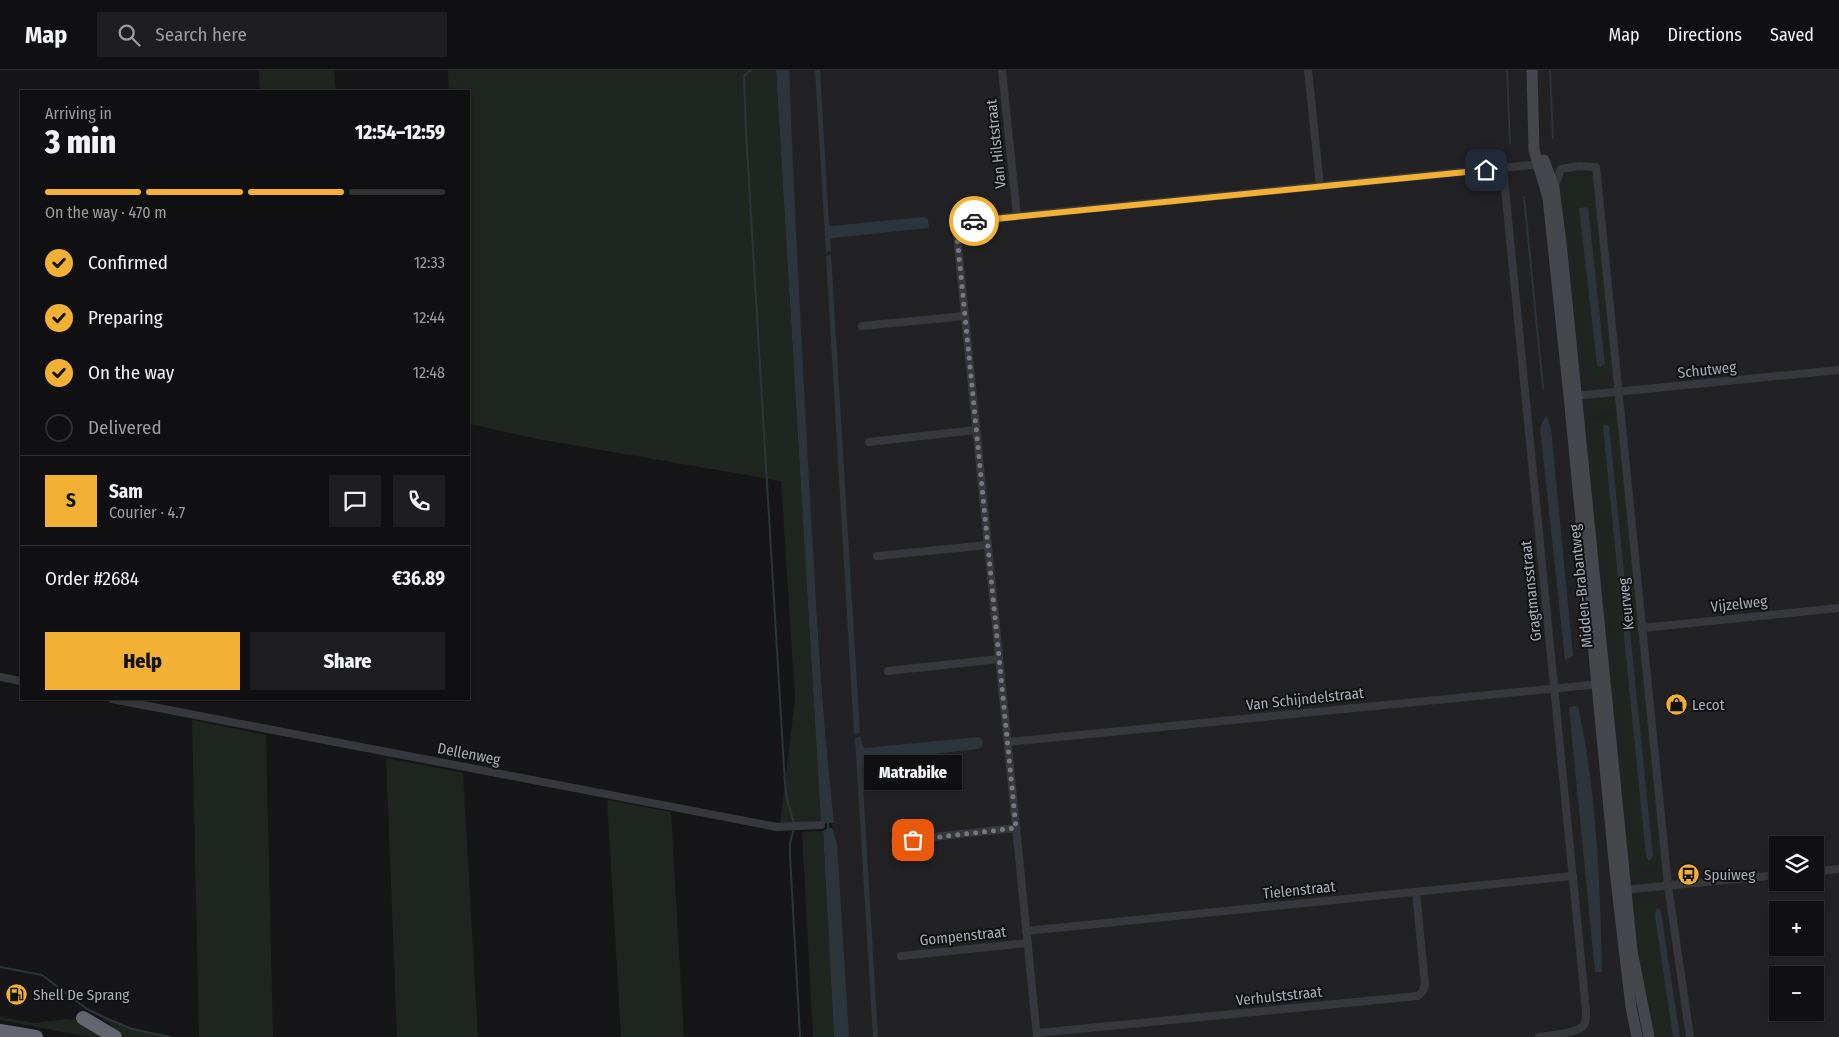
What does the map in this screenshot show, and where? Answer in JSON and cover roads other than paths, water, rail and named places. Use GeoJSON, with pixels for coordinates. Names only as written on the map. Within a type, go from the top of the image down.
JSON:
{"type":"FeatureCollection","features":[{"type":"Feature","properties":{"kind":"highway"},"geometry":{"type":"LineString","coordinates":[[82,1018],[115,1037]]}},
{"type":"Feature","properties":{"kind":"highway"},"geometry":{"type":"LineString","coordinates":[[0,1031],[36,1037]]}},
{"type":"Feature","properties":{"kind":"street","name":"Van Hilststraat"},"geometry":{"type":"LineString","coordinates":[[1002,70],[1017,216]]}},
{"type":"Feature","properties":{"kind":"street"},"geometry":{"type":"LineString","coordinates":[[1308,70],[1320,186]]}},
{"type":"Feature","properties":{"kind":"street","name":"Midden-Brabantweg"},"geometry":{"type":"LineString","coordinates":[[1532,70],[1535,135],[1548,198],[1573,396]]}},
{"type":"Feature","properties":{"kind":"street"},"geometry":{"type":"LineString","coordinates":[[1017,216],[1541,164]]}},
{"type":"Feature","properties":{"kind":"street","name":"Midden-Brabantweg"},"geometry":{"type":"LineString","coordinates":[[1541,164],[1554,188],[1562,243],[1573,396],[1622,890],[1631,1007],[1637,1037]]}},
{"type":"Feature","properties":{"kind":"street","name":"Keurweg"},"geometry":{"type":"LineString","coordinates":[[1554,188],[1561,169],[1580,166],[1596,167],[1668,886],[1690,1037]]}},
{"type":"Feature","properties":{"kind":"street","name":"Gragtmansstraat"},"geometry":{"type":"LineString","coordinates":[[1503,168],[1556,688],[1586,1011],[1586,1020],[1583,1026],[1576,1030],[1539,1037]]}},
{"type":"Feature","properties":{"kind":"street","name":"Gompenstraat"},"geometry":{"type":"LineString","coordinates":[[1017,216],[971,221],[960,225],[957,236],[1037,1035]]}},
{"type":"Feature","properties":{"kind":"street"},"geometry":{"type":"LineString","coordinates":[[862,326],[965,316]]}},
{"type":"Feature","properties":{"kind":"street","name":"Schutweg"},"geometry":{"type":"LineString","coordinates":[[1573,396],[1839,370]]}},
{"type":"Feature","properties":{"kind":"street"},"geometry":{"type":"LineString","coordinates":[[869,442],[976,430]]}},
{"type":"Feature","properties":{"kind":"street"},"geometry":{"type":"LineString","coordinates":[[877,556],[988,545]]}},
{"type":"Feature","properties":{"kind":"street","name":"Vijzelweg"},"geometry":{"type":"LineString","coordinates":[[1642,628],[1839,608]]}},
{"type":"Feature","properties":{"kind":"street"},"geometry":{"type":"LineString","coordinates":[[888,671],[999,659]]}},
{"type":"Feature","properties":{"kind":"street"},"geometry":{"type":"LineString","coordinates":[[0,677],[20,681]]}},
{"type":"Feature","properties":{"kind":"street","name":"Van Schijndelstraat"},"geometry":{"type":"LineString","coordinates":[[1008,742],[1601,684]]}},
{"type":"Feature","properties":{"kind":"street","name":"Dellenweg"},"geometry":{"type":"LineString","coordinates":[[117,700],[777,827],[821,825]]}},
{"type":"Feature","properties":{"kind":"street"},"geometry":{"type":"LineString","coordinates":[[896,841],[1016,828]]}},
{"type":"Feature","properties":{"kind":"street"},"geometry":{"type":"LineString","coordinates":[[1824,870],[1839,868]]}},
{"type":"Feature","properties":{"kind":"street","name":"Tielenstraat"},"geometry":{"type":"LineString","coordinates":[[1026,931],[1573,876]]}},
{"type":"Feature","properties":{"kind":"street"},"geometry":{"type":"LineString","coordinates":[[1622,890],[1769,876]]}},
{"type":"Feature","properties":{"kind":"street","name":"Midden-Brabantweg"},"geometry":{"type":"LineString","coordinates":[[1622,890],[1649,1037]]}},
{"type":"Feature","properties":{"kind":"street","name":"Verhulststraat"},"geometry":{"type":"LineString","coordinates":[[1037,1035],[1418,996],[1423,991],[1425,985],[1416,892]]}},
{"type":"Feature","properties":{"kind":"street","name":"Gompenstraat"},"geometry":{"type":"LineString","coordinates":[[901,956],[1028,943]]}},
{"type":"Feature","properties":{"kind":"waterway"},"geometry":{"type":"LineString","coordinates":[[751,70],[744,76],[746,132],[785,784],[787,800],[794,823]]}},
{"type":"Feature","properties":{"kind":"waterway"},"geometry":{"type":"LineString","coordinates":[[1507,70],[1510,143]]}},
{"type":"Feature","properties":{"kind":"waterway"},"geometry":{"type":"LineString","coordinates":[[1550,70],[1553,138]]}},
{"type":"Feature","properties":{"kind":"waterway"},"geometry":{"type":"LineString","coordinates":[[1524,197],[1543,388]]}},
{"type":"Feature","properties":{"kind":"waterway"},"geometry":{"type":"LineString","coordinates":[[828,823],[828,828]]}},
{"type":"Feature","properties":{"kind":"waterway"},"geometry":{"type":"LineString","coordinates":[[794,828],[790,843],[790,855],[800,1037]]}},
{"type":"Feature","properties":{"kind":"waterway"},"geometry":{"type":"LineString","coordinates":[[0,967],[42,975],[87,1009],[101,1016],[132,1029],[170,1037]]}},
{"type":"Feature","properties":{"kind":"place","name":"Lecot"},"geometry":{"type":"Point","coordinates":[1676,705]}},
{"type":"Feature","properties":{"kind":"place","name":"Matrabike"},"geometry":{"type":"Point","coordinates":[913,840]}},
{"type":"Feature","properties":{"kind":"place","name":"Spuiweg"},"geometry":{"type":"Point","coordinates":[1688,875]}},
{"type":"Feature","properties":{"kind":"place","name":"Shell De Sprang"},"geometry":{"type":"Point","coordinates":[17,995]}}]}
